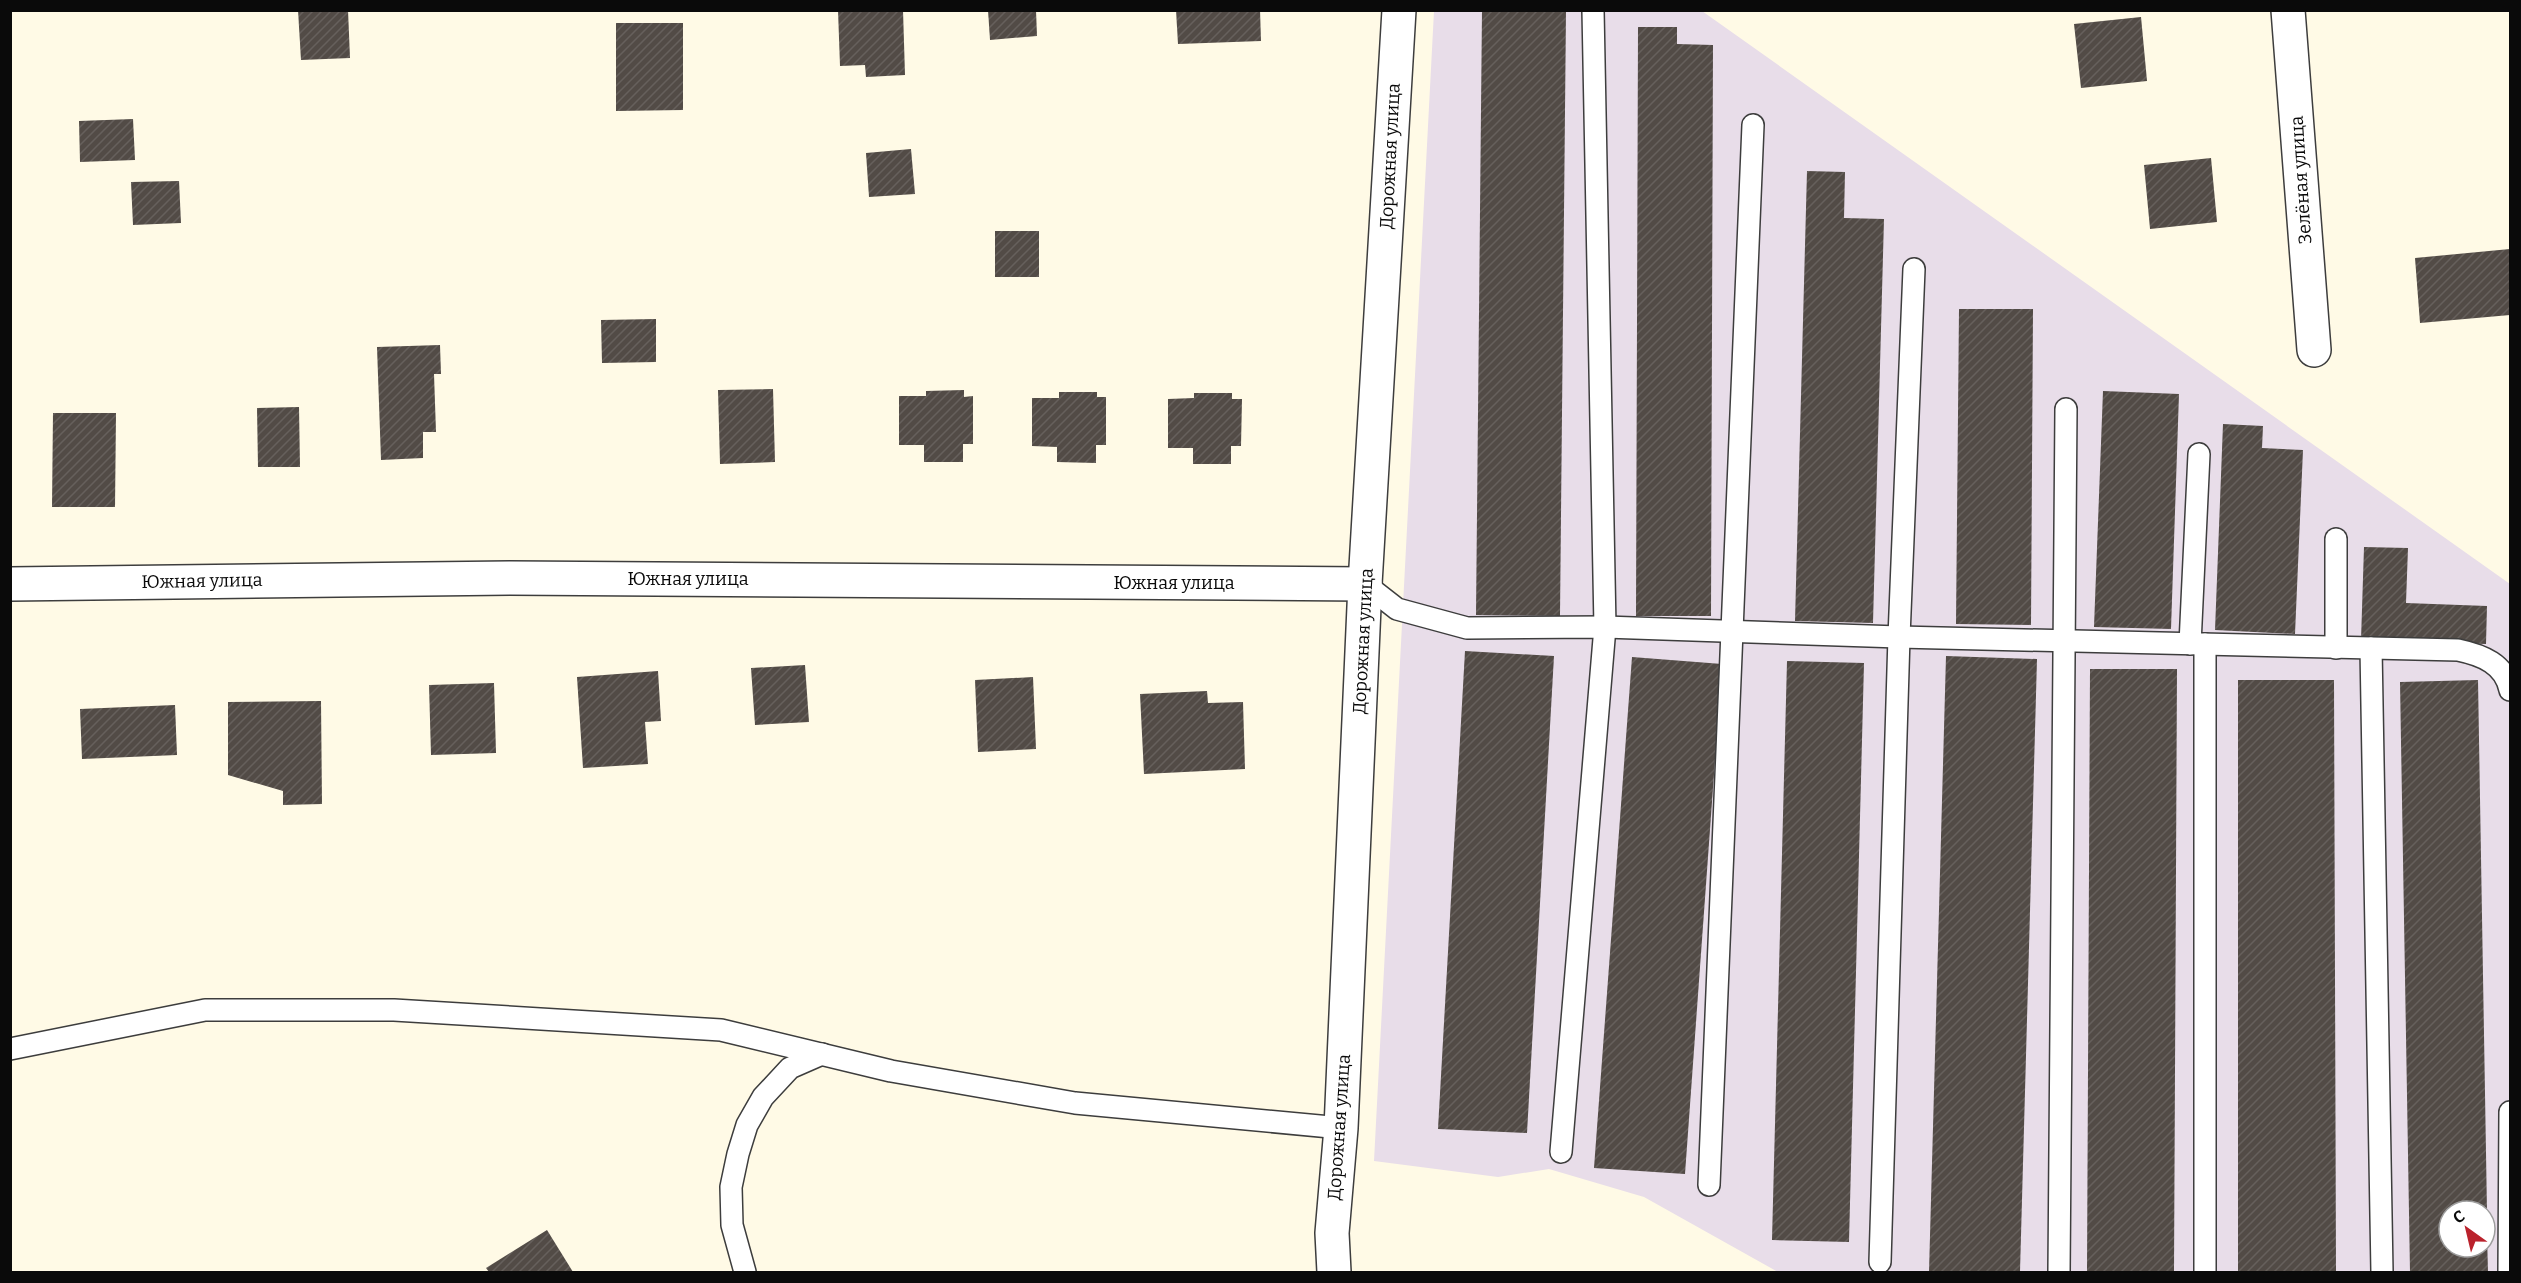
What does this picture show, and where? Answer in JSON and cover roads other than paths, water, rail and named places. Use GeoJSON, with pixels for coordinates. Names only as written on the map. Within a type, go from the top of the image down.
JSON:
{"type":"FeatureCollection","features":[{"type":"Feature","properties":{"kind":"street","name":"Дорожная улица"},"geometry":{"type":"LineString","coordinates":[[1334,1272],[1332,1233],[1341,1128],[1365,584],[1399,10]]}},
{"type":"Feature","properties":{"kind":"street","name":"Зелёная улица"},"geometry":{"type":"LineString","coordinates":[[2288,10],[2314,350]]}},
{"type":"Feature","properties":{"kind":"street","name":"Южная улица"},"geometry":{"type":"LineString","coordinates":[[10,584],[522,578],[1365,584]]}},
{"type":"Feature","properties":{"kind":"lane"},"geometry":{"type":"LineString","coordinates":[[1561,1152],[1605,627],[1593,10]]}},
{"type":"Feature","properties":{"kind":"lane"},"geometry":{"type":"LineString","coordinates":[[1709,1185],[1753,125]]}},
{"type":"Feature","properties":{"kind":"lane"},"geometry":{"type":"LineString","coordinates":[[1880,1262],[1899,637],[1914,269]]}},
{"type":"Feature","properties":{"kind":"lane"},"geometry":{"type":"LineString","coordinates":[[2059,1272],[2066,409]]}},
{"type":"Feature","properties":{"kind":"lane"},"geometry":{"type":"LineString","coordinates":[[2199,454],[2197,644],[2205,1272]]}},
{"type":"Feature","properties":{"kind":"lane"},"geometry":{"type":"LineString","coordinates":[[2336,538],[2336,648]]}},
{"type":"Feature","properties":{"kind":"lane"},"geometry":{"type":"LineString","coordinates":[[1365,584],[1397,609],[1467,628],[1605,627],[2064,642],[2458,650],[2477,654],[2494,664],[2508,677],[2511,690]]}},
{"type":"Feature","properties":{"kind":"lane"},"geometry":{"type":"LineString","coordinates":[[2371,648],[2382,1272]]}},
{"type":"Feature","properties":{"kind":"lane"},"geometry":{"type":"LineString","coordinates":[[10,1049],[205,1010],[394,1010],[721,1030],[891,1071],[1075,1103],[1341,1128]]}},
{"type":"Feature","properties":{"kind":"lane"},"geometry":{"type":"LineString","coordinates":[[745,1272],[732,1225],[731,1187],[747,1125],[763,1097],[790,1068],[822,1054]]}},
{"type":"Feature","properties":{"kind":"lane"},"geometry":{"type":"LineString","coordinates":[[2509,1272],[2511,1112]]}}]}
